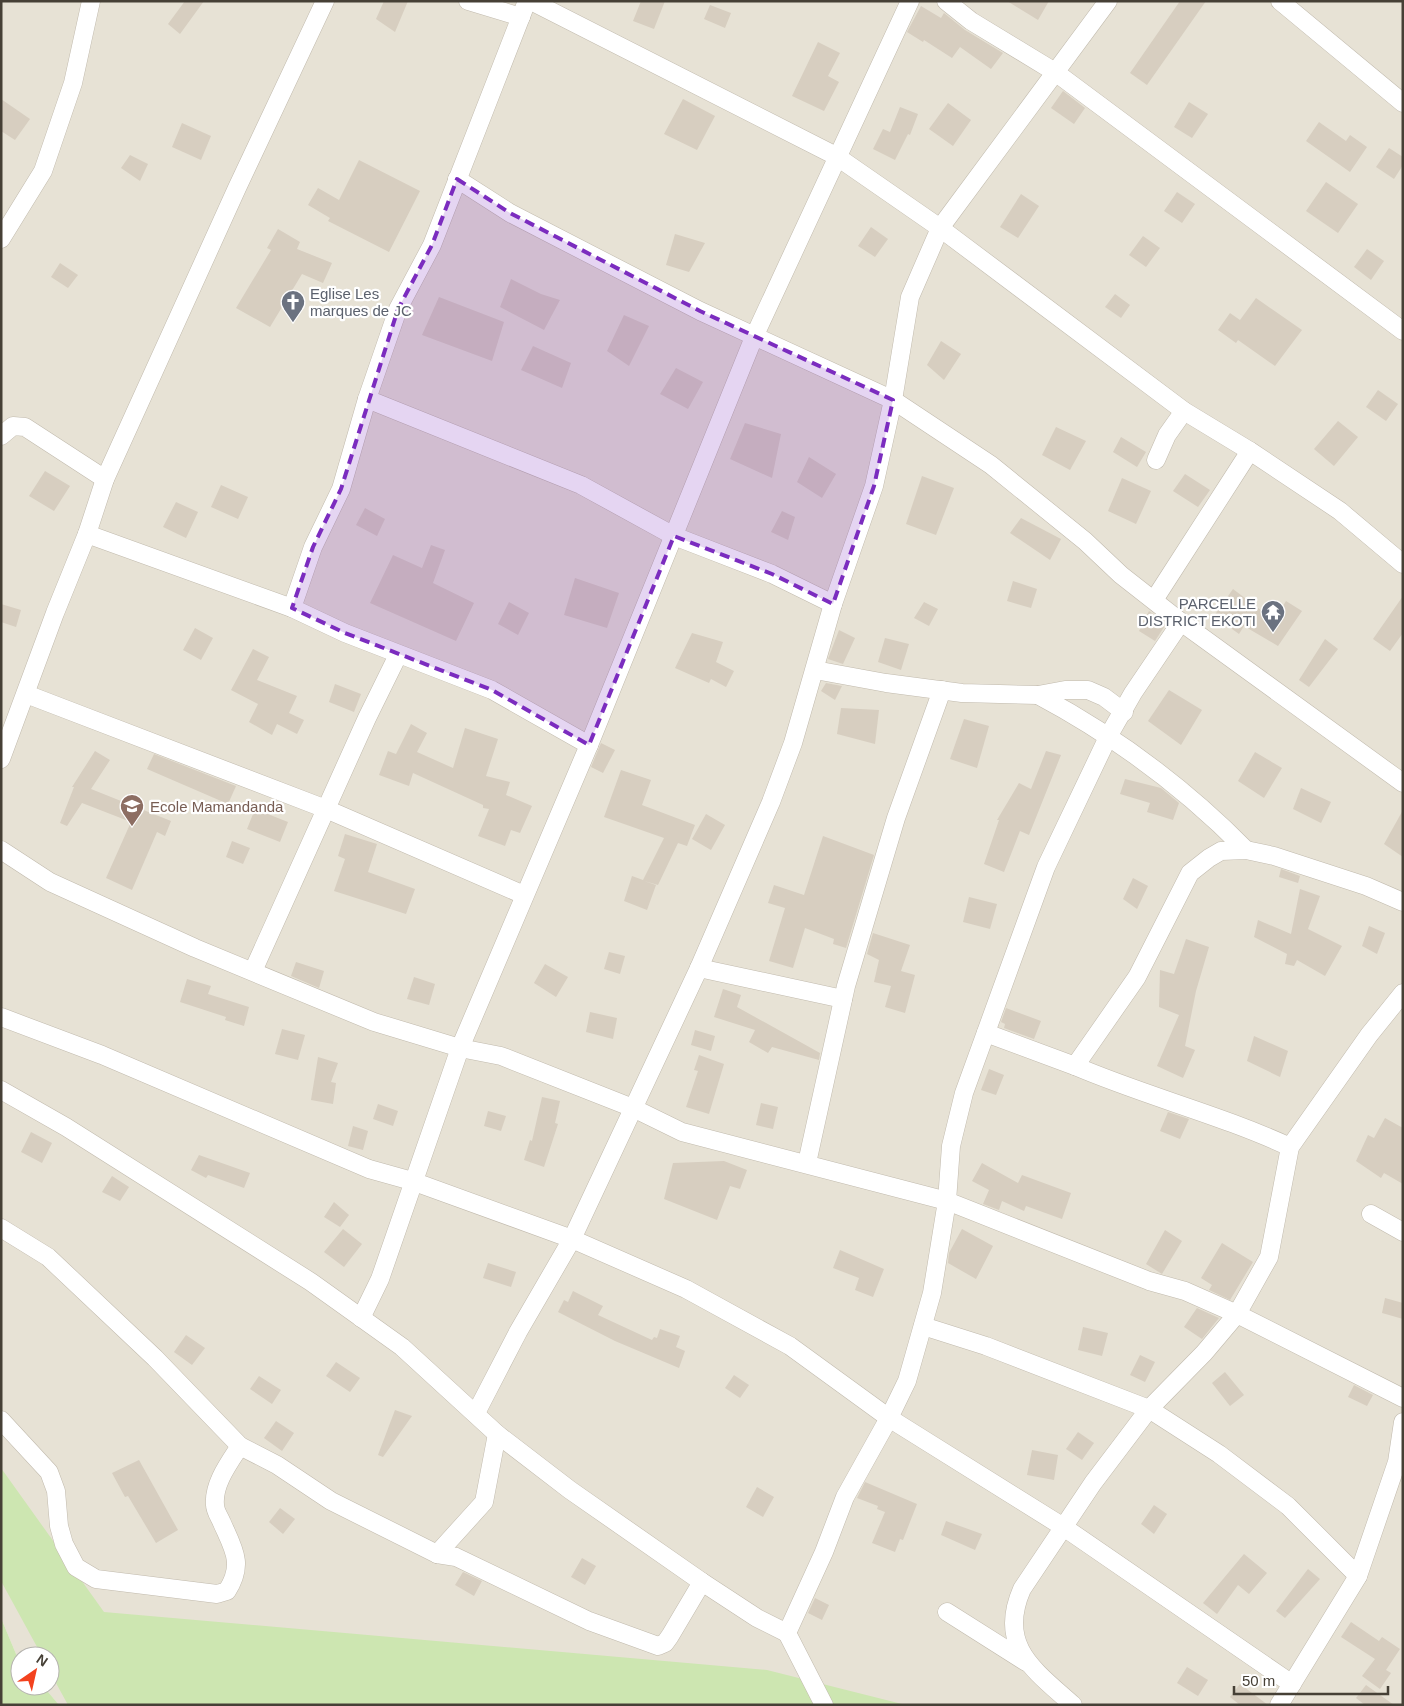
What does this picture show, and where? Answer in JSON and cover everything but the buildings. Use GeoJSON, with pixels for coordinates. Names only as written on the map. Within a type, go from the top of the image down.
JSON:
{"type":"FeatureCollection","features":[{"type":"Feature","properties":{"kind":"street"},"geometry":{"type":"LineString","coordinates":[[1,239],[43,171],[73,83],[91,1]]}},
{"type":"Feature","properties":{"kind":"street"},"geometry":{"type":"LineString","coordinates":[[1,759],[55,613],[87,534],[105,479],[237,188],[325,1]]}},
{"type":"Feature","properties":{"kind":"street"},"geometry":{"type":"LineString","coordinates":[[468,1],[527,6],[836,156],[940,228],[1184,411],[1250,451],[1340,511],[1403,564]]}},
{"type":"Feature","properties":{"kind":"street"},"geometry":{"type":"LineString","coordinates":[[361,1318],[380,1279],[412,1181],[460,1048],[589,745],[754,336],[836,156],[910,1]]}},
{"type":"Feature","properties":{"kind":"street"},"geometry":{"type":"LineString","coordinates":[[946,1],[972,21],[1055,72],[1403,330]]}},
{"type":"Feature","properties":{"kind":"street"},"geometry":{"type":"LineString","coordinates":[[476,1413],[518,1332],[572,1239],[699,968],[770,802],[793,743],[816,670],[833,604],[874,486],[893,400],[910,297],[940,228],[1108,1]]}},
{"type":"Feature","properties":{"kind":"street"},"geometry":{"type":"LineString","coordinates":[[1280,1],[1403,103]]}},
{"type":"Feature","properties":{"kind":"street"},"geometry":{"type":"LineString","coordinates":[[292,608],[313,547],[340,489],[367,399],[398,309],[432,245],[527,6]]}},
{"type":"Feature","properties":{"kind":"street"},"geometry":{"type":"LineString","coordinates":[[457,179],[510,213],[565,243],[754,336],[893,400],[991,465],[1085,541],[1121,576],[1181,622],[1403,783]]}},
{"type":"Feature","properties":{"kind":"street"},"geometry":{"type":"LineString","coordinates":[[367,399],[581,485],[674,536],[772,574],[833,604]]}},
{"type":"Feature","properties":{"kind":"street"},"geometry":{"type":"LineString","coordinates":[[1156,460],[1167,435],[1184,411]]}},
{"type":"Feature","properties":{"kind":"street"},"geometry":{"type":"LineString","coordinates":[[1,436],[13,426],[26,427],[105,479]]}},
{"type":"Feature","properties":{"kind":"street"},"geometry":{"type":"LineString","coordinates":[[1154,600],[1250,451]]}},
{"type":"Feature","properties":{"kind":"street"},"geometry":{"type":"LineString","coordinates":[[87,534],[292,608],[345,634],[492,690],[589,745]]}},
{"type":"Feature","properties":{"kind":"street"},"geometry":{"type":"LineString","coordinates":[[787,1634],[824,1552],[845,1496],[889,1418],[907,1381],[932,1293],[948,1201],[951,1146],[964,1093],[1046,867],[1110,735],[1133,693],[1181,622]]}},
{"type":"Feature","properties":{"kind":"street"},"geometry":{"type":"LineString","coordinates":[[253,972],[326,808],[398,655]]}},
{"type":"Feature","properties":{"kind":"street"},"geometry":{"type":"LineString","coordinates":[[816,670],[886,683],[942,690],[1038,695],[1065,690],[1088,690],[1104,697],[1124,712]]}},
{"type":"Feature","properties":{"kind":"street"},"geometry":{"type":"LineString","coordinates":[[807,1163],[843,999],[896,818],[942,690]]}},
{"type":"Feature","properties":{"kind":"street"},"geometry":{"type":"LineString","coordinates":[[26,694],[326,808],[524,894]]}},
{"type":"Feature","properties":{"kind":"street"},"geometry":{"type":"LineString","coordinates":[[1038,695],[1110,735],[1195,802],[1246,850]]}},
{"type":"Feature","properties":{"kind":"street"},"geometry":{"type":"LineString","coordinates":[[1,850],[50,882],[195,948],[374,1022],[460,1048],[501,1056],[633,1108],[682,1132],[948,1201],[1149,1281],[1185,1291],[1237,1314],[1403,1398]]}},
{"type":"Feature","properties":{"kind":"street"},"geometry":{"type":"LineString","coordinates":[[1075,1066],[1137,977],[1190,873],[1204,861],[1221,851],[1246,850],[1274,856],[1366,886],[1403,902]]}},
{"type":"Feature","properties":{"kind":"street"},"geometry":{"type":"LineString","coordinates":[[699,968],[843,999]]}},
{"type":"Feature","properties":{"kind":"street"},"geometry":{"type":"LineString","coordinates":[[1026,1662],[1012,1623],[1015,1604],[1022,1589],[1065,1528],[1093,1483],[1149,1409],[1204,1353],[1237,1314],[1269,1257],[1290,1147],[1369,1035],[1403,993]]}},
{"type":"Feature","properties":{"kind":"street"},"geometry":{"type":"LineString","coordinates":[[1,1016],[102,1055],[370,1169],[412,1181],[572,1239],[686,1289],[790,1346],[889,1418],[1065,1528],[1292,1684]]}},
{"type":"Feature","properties":{"kind":"street"},"geometry":{"type":"LineString","coordinates":[[986,1033],[1113,1082],[1263,1134],[1290,1147]]}},
{"type":"Feature","properties":{"kind":"street"},"geometry":{"type":"LineString","coordinates":[[1,1090],[75,1132],[311,1282],[402,1347],[497,1434],[578,1496],[702,1582],[757,1618],[787,1634],[824,1705]]}},
{"type":"Feature","properties":{"kind":"street"},"geometry":{"type":"LineString","coordinates":[[1371,1214],[1403,1232]]}},
{"type":"Feature","properties":{"kind":"street"},"geometry":{"type":"LineString","coordinates":[[1,1228],[48,1257],[155,1358],[240,1446],[277,1465],[331,1501],[438,1554],[456,1557],[589,1621],[658,1646],[665,1643],[670,1636],[702,1582]]}},
{"type":"Feature","properties":{"kind":"street"},"geometry":{"type":"LineString","coordinates":[[923,1326],[986,1346],[1149,1409],[1219,1454],[1288,1506],[1358,1576]]}},
{"type":"Feature","properties":{"kind":"street"},"geometry":{"type":"LineString","coordinates":[[1,1420],[49,1472],[56,1491],[64,1544],[76,1566],[96,1579],[217,1594],[227,1591],[235,1579],[238,1568],[236,1554],[215,1505],[224,1470],[240,1446]]}},
{"type":"Feature","properties":{"kind":"street"},"geometry":{"type":"LineString","coordinates":[[1279,1705],[1358,1576],[1396,1462],[1403,1422]]}},
{"type":"Feature","properties":{"kind":"street"},"geometry":{"type":"LineString","coordinates":[[438,1554],[484,1502],[497,1434]]}},
{"type":"Feature","properties":{"kind":"street"},"geometry":{"type":"LineString","coordinates":[[947,1612],[1026,1662],[1074,1705]]}},
{"type":"Feature","properties":{"kind":"highlighted area"},"geometry":{"type":"Polygon","coordinates":[[[457,179],[510,213],[700,311],[893,400],[874,486],[833,604],[772,574],[674,536],[589,745],[492,690],[345,633],[292,608],[313,547],[341,489],[398,309],[432,245],[457,179]]]}},
{"type":"Feature","properties":{"kind":"shaded area"},"geometry":{"type":"Polygon","coordinates":[[[1,1],[1403,1],[1403,1705],[59,1705],[51,1696],[60,1696],[60,1646],[13,1646],[1,1618],[1,1]]]}},
{"type":"Feature","properties":{"kind":"green space"},"geometry":{"type":"Polygon","coordinates":[[[1,1468],[104,1612],[767,1670],[906,1705],[68,1705],[60,1690],[60,1646],[37,1646],[1,1581],[1,1468]]]}},
{"type":"Feature","properties":{"kind":"green space"},"geometry":{"type":"Polygon","coordinates":[[[1,1618],[13,1646],[10,1646],[10,1696],[51,1696],[59,1705],[1,1705],[1,1618]]]}},
{"type":"Feature","properties":{"kind":"place","name":"Eglise Les marques de JC"},"geometry":{"type":"Point","coordinates":[293,323]}},
{"type":"Feature","properties":{"kind":"place","name":"PARCELLE DISTRICT EKOTI"},"geometry":{"type":"Point","coordinates":[1273,633]}},
{"type":"Feature","properties":{"kind":"place","name":"Ecole Mamandanda"},"geometry":{"type":"Point","coordinates":[132,827]}}]}
